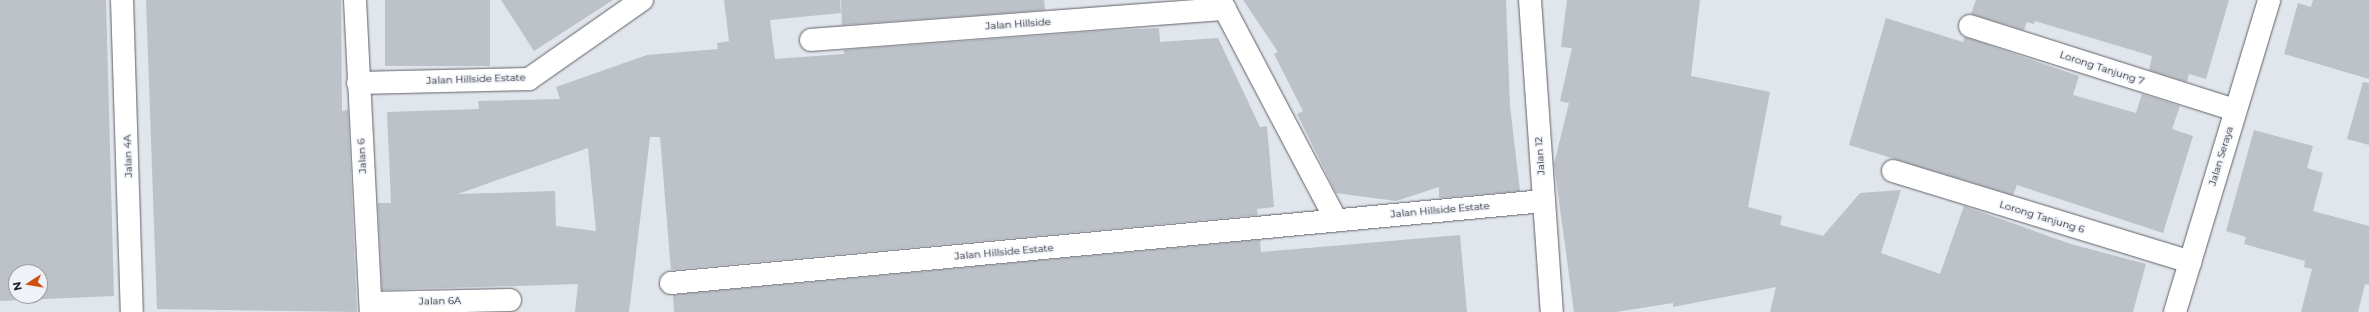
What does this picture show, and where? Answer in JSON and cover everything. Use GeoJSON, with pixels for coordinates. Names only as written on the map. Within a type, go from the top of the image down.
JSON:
{"type":"FeatureCollection","features":[{"type":"Feature","properties":{"kind":"street","name":"Jalan 4A"},"geometry":{"type":"LineString","coordinates":[[122,0],[132,312]]}},
{"type":"Feature","properties":{"kind":"street","name":"Jalan 6"},"geometry":{"type":"LineString","coordinates":[[355,0],[358,83],[371,307]]}},
{"type":"Feature","properties":{"kind":"street","name":"Jalan Hillside Estate"},"geometry":{"type":"LineString","coordinates":[[358,83],[529,79],[642,0]]}},
{"type":"Feature","properties":{"kind":"street","name":"Jalan 12"},"geometry":{"type":"LineString","coordinates":[[1530,0],[1552,312]]}},
{"type":"Feature","properties":{"kind":"street","name":"Jalan Seraya"},"geometry":{"type":"LineString","coordinates":[[2175,312],[2269,0]]}},
{"type":"Feature","properties":{"kind":"street","name":"Jalan Hillside"},"geometry":{"type":"LineString","coordinates":[[811,40],[1222,4]]}},
{"type":"Feature","properties":{"kind":"street"},"geometry":{"type":"LineString","coordinates":[[1222,4],[1336,220]]}},
{"type":"Feature","properties":{"kind":"street","name":"Lorong Tanjung 7"},"geometry":{"type":"LineString","coordinates":[[1970,26],[2235,110]]}},
{"type":"Feature","properties":{"kind":"street","name":"Lorong Tanjung 6"},"geometry":{"type":"LineString","coordinates":[[1894,172],[2190,262]]}},
{"type":"Feature","properties":{"kind":"street","name":"Jalan Hillside Estate"},"geometry":{"type":"LineString","coordinates":[[671,283],[1288,227],[1336,220],[1543,201]]}},
{"type":"Feature","properties":{"kind":"street","name":"Jalan 6A"},"geometry":{"type":"LineString","coordinates":[[371,307],[510,300]]}},
{"type":"Feature","properties":{"kind":"building"},"geometry":{"type":"Polygon","coordinates":[[[0,0],[106,0],[114,296],[48,299],[48,264],[8,264],[8,301],[0,301],[0,0]]]}},
{"type":"Feature","properties":{"kind":"building"},"geometry":{"type":"Polygon","coordinates":[[[146,0],[341,0],[342,111],[348,110],[357,312],[157,309],[146,0]]]}},
{"type":"Feature","properties":{"kind":"building"},"geometry":{"type":"Polygon","coordinates":[[[385,0],[490,0],[490,66],[385,66],[385,0]]]}},
{"type":"Feature","properties":{"kind":"building"},"geometry":{"type":"Polygon","coordinates":[[[501,0],[613,0],[534,51],[501,0]]]}},
{"type":"Feature","properties":{"kind":"building"},"geometry":{"type":"Polygon","coordinates":[[[724,0],[840,0],[841,13],[770,20],[775,59],[844,54],[844,50],[1098,31],[1159,28],[1160,42],[1218,38],[1260,127],[1267,126],[1274,207],[1257,209],[1258,215],[671,270],[660,137],[650,137],[629,312],[575,312],[578,284],[382,290],[378,203],[391,203],[387,112],[479,109],[478,101],[560,99],[556,87],[647,55],[718,49],[717,43],[729,41],[724,0]],[[588,148],[458,194],[555,191],[556,226],[596,231],[588,148]]]}},
{"type":"Feature","properties":{"kind":"building"},"geometry":{"type":"Polygon","coordinates":[[[841,0],[1044,0],[1045,10],[842,25],[841,0]]]}},
{"type":"Feature","properties":{"kind":"building"},"geometry":{"type":"Polygon","coordinates":[[[1243,0],[1506,0],[1510,106],[1520,191],[1439,198],[1439,187],[1396,201],[1336,193],[1297,114],[1303,111],[1274,54],[1278,52],[1243,0]]]}},
{"type":"Feature","properties":{"kind":"building"},"geometry":{"type":"Polygon","coordinates":[[[1567,0],[1700,0],[1691,76],[1770,92],[1748,207],[1782,216],[1780,225],[1823,236],[1860,193],[1901,190],[1881,253],[1940,274],[1964,206],[2071,244],[2146,264],[2133,312],[1770,312],[1776,287],[1673,307],[1673,303],[1616,312],[1574,312],[1554,164],[1569,103],[1560,101],[1572,48],[1561,47],[1567,0]]]}},
{"type":"Feature","properties":{"kind":"building"},"geometry":{"type":"Polygon","coordinates":[[[1976,0],[2229,0],[2206,79],[2189,74],[2187,82],[2149,70],[2152,56],[2035,21],[2034,24],[2027,22],[2024,30],[1971,14],[1976,0]]]}},
{"type":"Feature","properties":{"kind":"building"},"geometry":{"type":"Polygon","coordinates":[[[2313,0],[2369,0],[2369,79],[2284,54],[2298,3],[2311,7],[2313,0]]]}},
{"type":"Feature","properties":{"kind":"building"},"geometry":{"type":"Polygon","coordinates":[[[1886,18],[1963,42],[1965,37],[2079,76],[2073,95],[2136,113],[2142,94],[2180,106],[2172,129],[2193,136],[2163,233],[2017,185],[2013,195],[1849,145],[1886,18]]]}},
{"type":"Feature","properties":{"kind":"building"},"geometry":{"type":"Polygon","coordinates":[[[2363,82],[2369,83],[2369,145],[2347,139],[2363,82]]]}},
{"type":"Feature","properties":{"kind":"building"},"geometry":{"type":"Polygon","coordinates":[[[2254,130],[2313,146],[2307,168],[2323,173],[2313,211],[2369,226],[2369,285],[2365,284],[2358,312],[2301,312],[2312,269],[2304,267],[2305,261],[2244,244],[2246,237],[2226,231],[2254,130]]]}},
{"type":"Feature","properties":{"kind":"building"},"geometry":{"type":"Polygon","coordinates":[[[1460,235],[1467,312],[674,312],[673,295],[1260,240],[1261,252],[1460,235]]]}}]}
